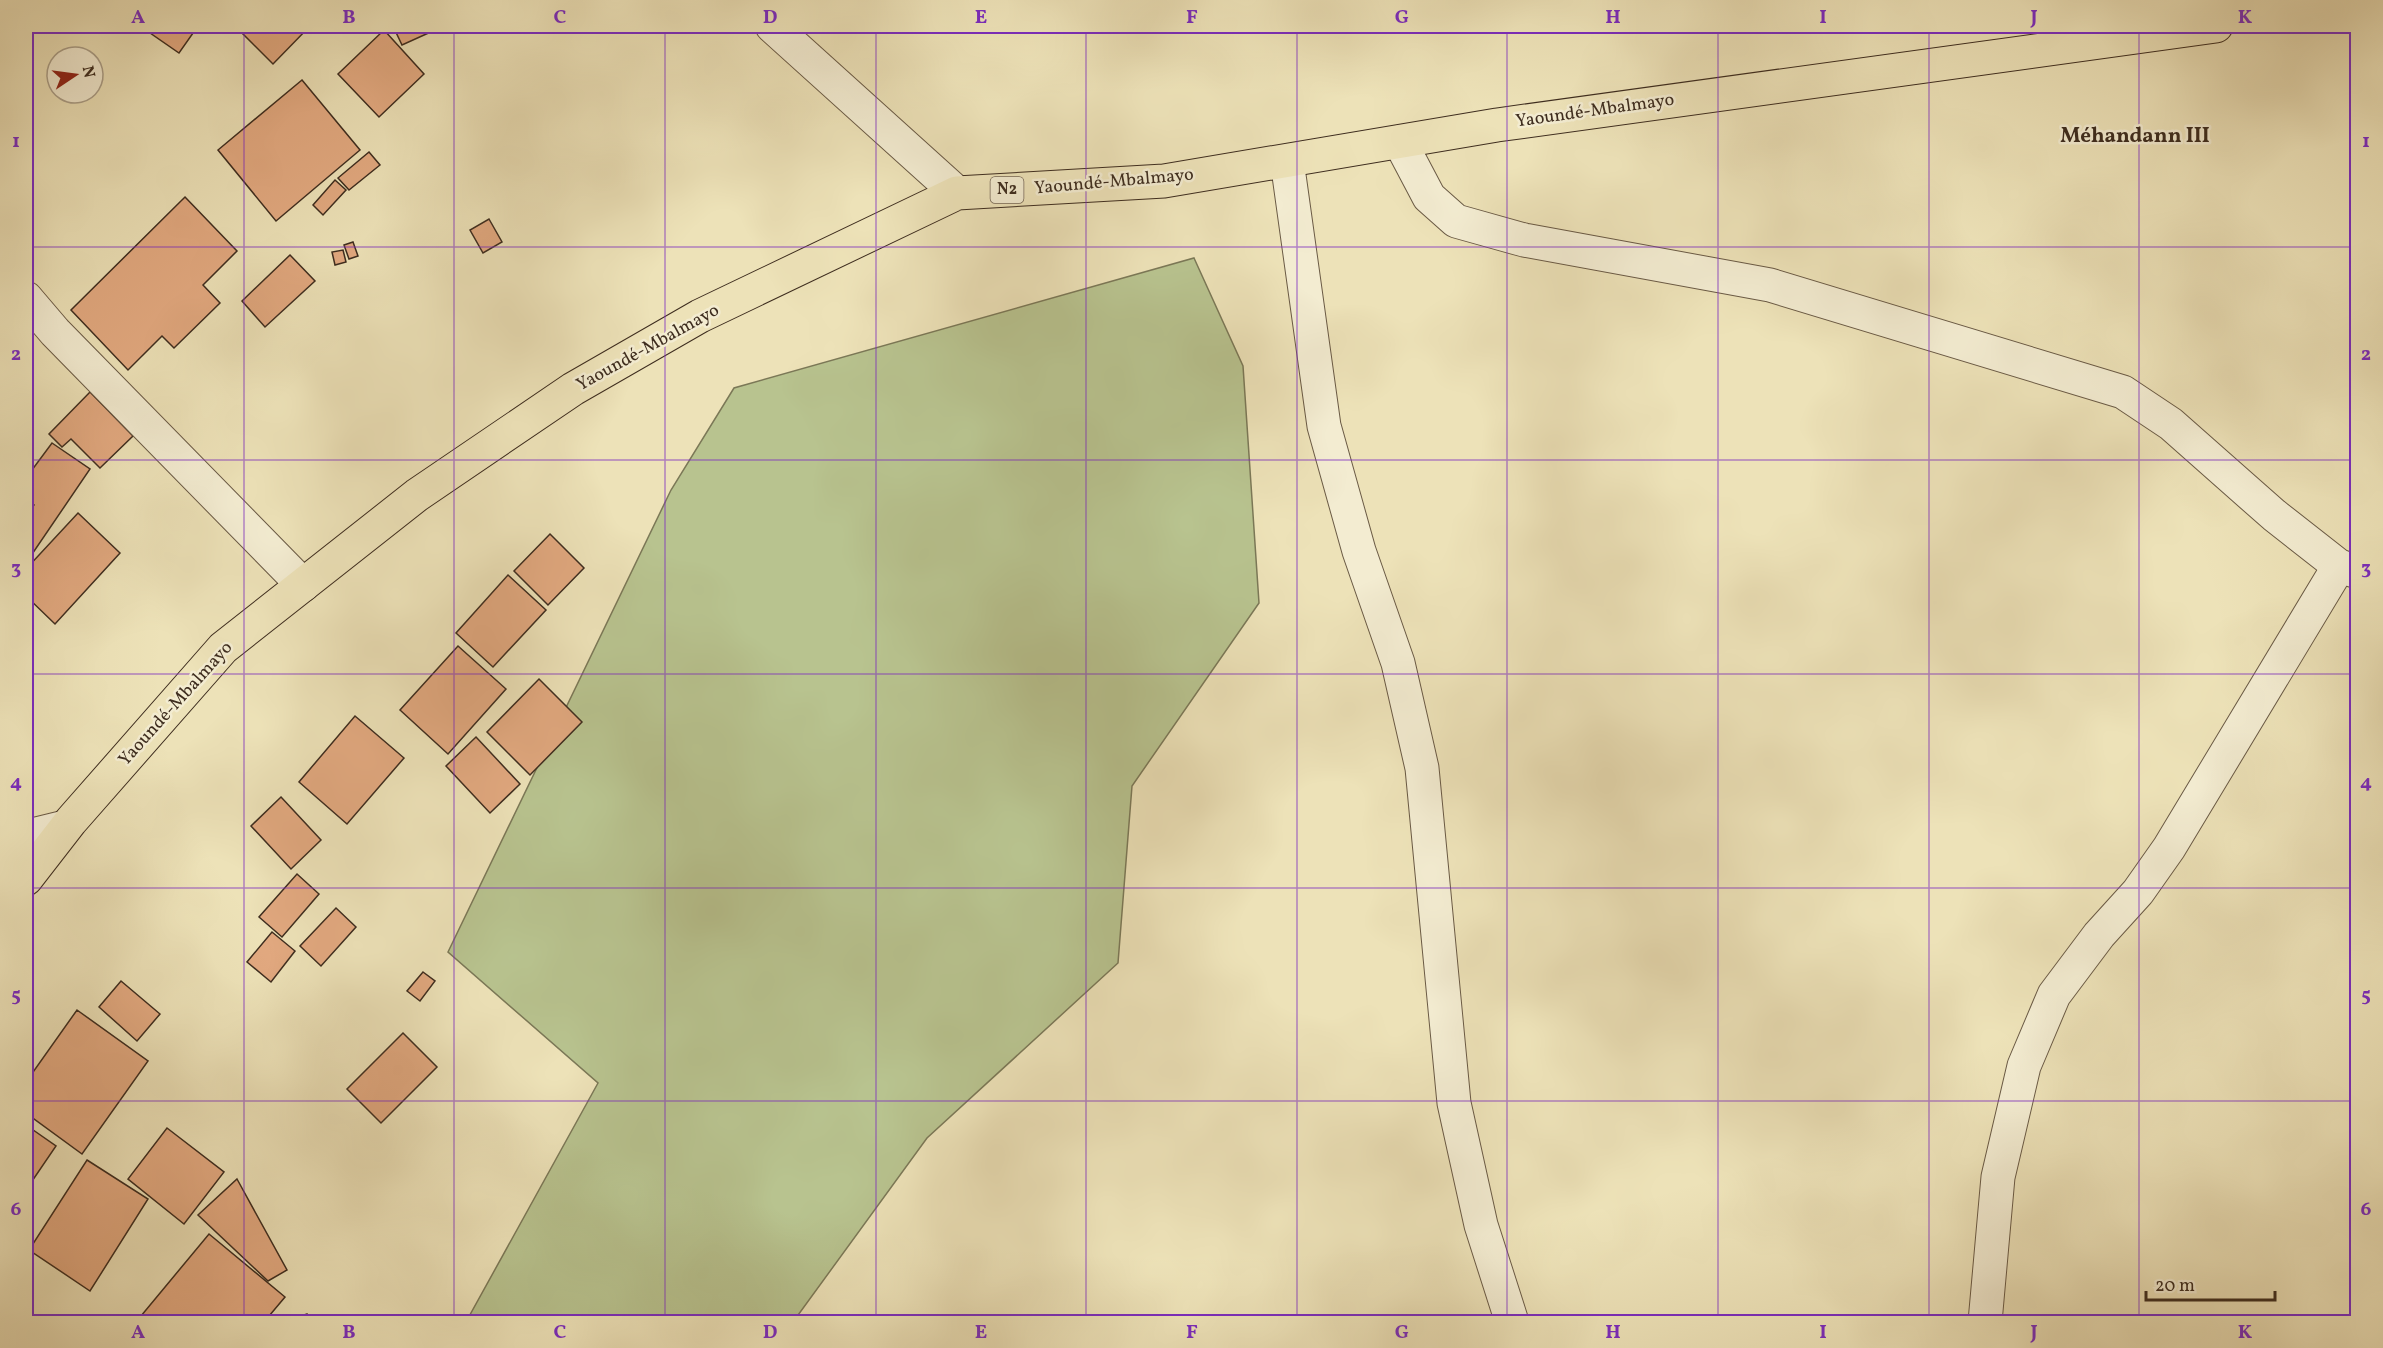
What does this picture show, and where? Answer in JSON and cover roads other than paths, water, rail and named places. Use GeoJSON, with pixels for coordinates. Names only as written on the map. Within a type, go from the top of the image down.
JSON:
{"type":"FeatureCollection","features":[{"type":"Feature","properties":{"kind":"highway","name":"Yaoundé-Mbalmayo"},"geometry":{"type":"LineString","coordinates":[[26,879],[71,821],[223,648],[417,495],[573,389],[700,316],[957,193],[1164,181],[1497,125],[2216,26]]}},
{"type":"Feature","properties":{"kind":"street"},"geometry":{"type":"LineString","coordinates":[[772,26],[957,193]]}},
{"type":"Feature","properties":{"kind":"street"},"geometry":{"type":"LineString","coordinates":[[1400,142],[1429,197],[1456,221],[1524,240],[1770,285],[2123,392],[2171,424],[2274,515],[2348,569],[2169,848],[2138,892],[2099,935],[2054,995],[2024,1066],[1998,1177],[1985,1323]]}},
{"type":"Feature","properties":{"kind":"street"},"geometry":{"type":"LineString","coordinates":[[1287,161],[1324,426],[1359,551],[1398,663],[1422,768],[1454,1103],[1481,1225],[1512,1323]]}},
{"type":"Feature","properties":{"kind":"street"},"geometry":{"type":"LineString","coordinates":[[26,298],[55,332],[303,585]]}},
{"type":"Feature","properties":{"kind":"lane"},"geometry":{"type":"LineString","coordinates":[[26,832],[71,821]]}},
{"type":"Feature","properties":{"kind":"district","name":"Méhandann III"},"geometry":{"type":"Point","coordinates":[2135,136]}}]}
